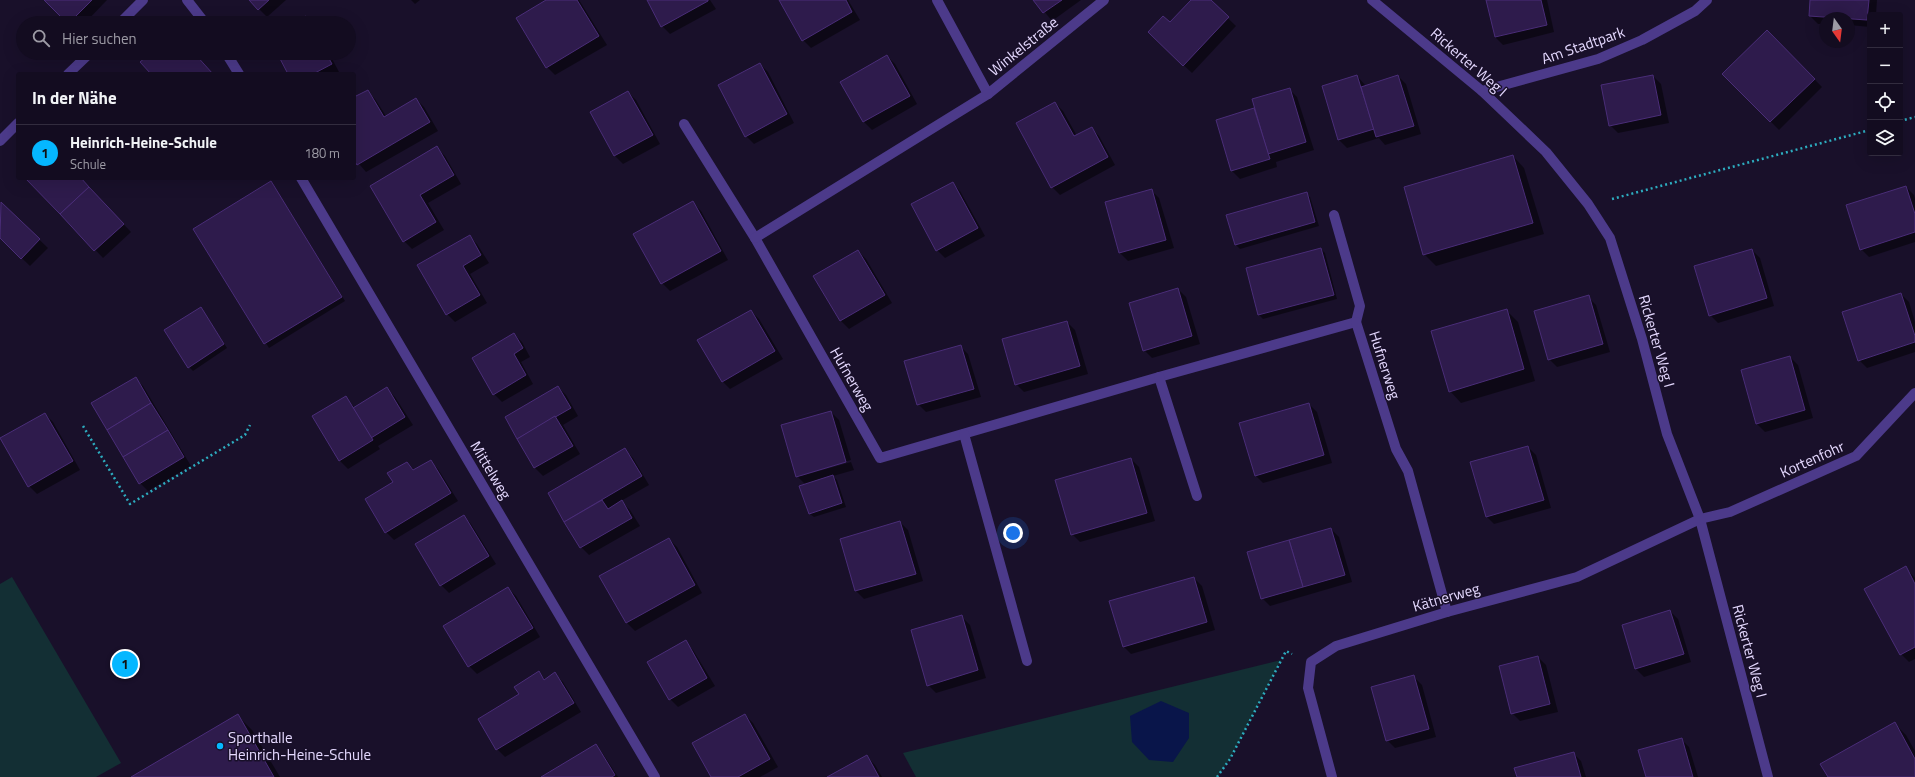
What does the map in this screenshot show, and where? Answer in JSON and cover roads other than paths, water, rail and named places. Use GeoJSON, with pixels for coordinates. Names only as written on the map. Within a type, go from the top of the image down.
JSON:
{"type":"FeatureCollection","features":[{"type":"Feature","properties":{"kind":"street"},"geometry":{"type":"LineString","coordinates":[[127,16],[143,0]]}},
{"type":"Feature","properties":{"kind":"street"},"geometry":{"type":"LineString","coordinates":[[187,0],[200,16]]}},
{"type":"Feature","properties":{"kind":"street","name":"Winkelstraße"},"geometry":{"type":"LineString","coordinates":[[937,0],[988,94],[1104,0]]}},
{"type":"Feature","properties":{"kind":"street","name":"Rickerter Weg I"},"geometry":{"type":"LineString","coordinates":[[1372,0],[1482,91],[1546,152],[1588,204],[1610,238],[1642,339],[1667,434],[1700,519],[1768,777]]}},
{"type":"Feature","properties":{"kind":"street","name":"Am Stadtpark"},"geometry":{"type":"LineString","coordinates":[[1482,91],[1598,59],[1642,40],[1695,11],[1707,0]]}},
{"type":"Feature","properties":{"kind":"street"},"geometry":{"type":"LineString","coordinates":[[70,72],[83,60]]}},
{"type":"Feature","properties":{"kind":"street"},"geometry":{"type":"LineString","coordinates":[[230,60],[237,72]]}},
{"type":"Feature","properties":{"kind":"street"},"geometry":{"type":"LineString","coordinates":[[754,238],[988,94]]}},
{"type":"Feature","properties":{"kind":"street","name":"Hufnerweg"},"geometry":{"type":"LineString","coordinates":[[684,124],[754,238],[880,458],[1159,377],[1356,322],[1396,449],[1408,471],[1447,612]]}},
{"type":"Feature","properties":{"kind":"street"},"geometry":{"type":"LineString","coordinates":[[0,141],[16,126]]}},
{"type":"Feature","properties":{"kind":"street","name":"Mittelweg"},"geometry":{"type":"LineString","coordinates":[[302,180],[655,777]]}},
{"type":"Feature","properties":{"kind":"street"},"geometry":{"type":"LineString","coordinates":[[1334,215],[1360,306],[1356,322]]}},
{"type":"Feature","properties":{"kind":"street"},"geometry":{"type":"LineString","coordinates":[[1159,377],[1198,496]]}},
{"type":"Feature","properties":{"kind":"street","name":"Kortenfohr"},"geometry":{"type":"LineString","coordinates":[[1700,519],[1730,512],[1856,456],[1915,393]]}},
{"type":"Feature","properties":{"kind":"street"},"geometry":{"type":"LineString","coordinates":[[964,434],[1027,661]]}},
{"type":"Feature","properties":{"kind":"street","name":"Kätnerweg"},"geometry":{"type":"LineString","coordinates":[[1332,777],[1308,688],[1310,662],[1336,646],[1447,612],[1577,577],[1700,519]]}},
{"type":"Feature","properties":{"kind":"place","name":"Heinrich-Heine-Schule"},"geometry":{"type":"Point","coordinates":[125,664]}},
{"type":"Feature","properties":{"kind":"place","name":"Sporthalle Heinrich-Heine-Schule"},"geometry":{"type":"Point","coordinates":[220,746]}}]}
